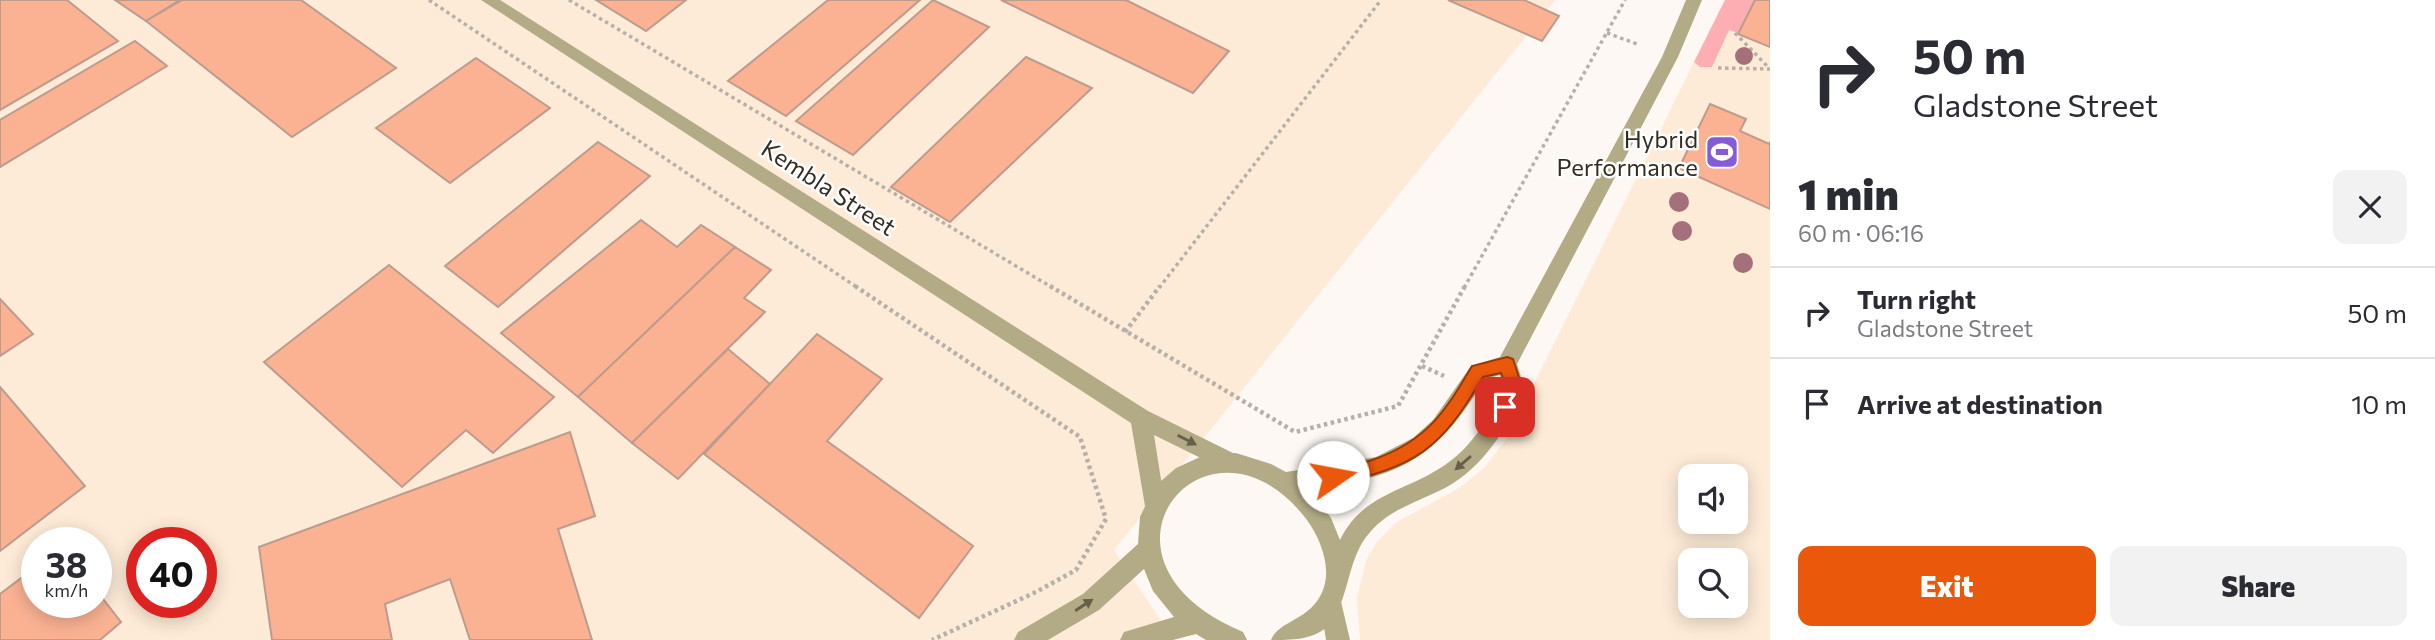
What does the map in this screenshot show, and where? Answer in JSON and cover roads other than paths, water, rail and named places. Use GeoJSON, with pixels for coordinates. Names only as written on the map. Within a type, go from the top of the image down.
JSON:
{"type":"FeatureCollection","features":[{"type":"Feature","properties":{"kind":"street","name":"Kembla Street"},"geometry":{"type":"LineString","coordinates":[[489,0],[1141,418],[1232,463]]}},
{"type":"Feature","properties":{"kind":"street"},"geometry":{"type":"LineString","coordinates":[[1283,640],[1301,634],[1321,618],[1331,601],[1338,569],[1358,530],[1371,516],[1388,503],[1454,471],[1481,445],[1515,390],[1507,364],[1670,57],[1693,0]]}},
{"type":"Feature","properties":{"kind":"street"},"geometry":{"type":"LineString","coordinates":[[1285,482],[1349,475],[1400,458],[1421,446],[1439,430],[1453,414],[1478,372],[1507,364]]}},
{"type":"Feature","properties":{"kind":"street"},"geometry":{"type":"LineString","coordinates":[[1141,418],[1154,505]]}},
{"type":"Feature","properties":{"kind":"street"},"geometry":{"type":"LineString","coordinates":[[1235,640],[1221,636],[1196,622],[1172,601],[1157,576],[1149,549],[1148,526],[1154,505],[1167,486],[1185,473],[1208,465],[1232,463],[1259,469],[1285,482],[1306,499],[1323,520],[1334,544],[1338,569]]}},
{"type":"Feature","properties":{"kind":"street"},"geometry":{"type":"LineString","coordinates":[[1026,640],[1091,602],[1149,549]]}},
{"type":"Feature","properties":{"kind":"street"},"geometry":{"type":"LineString","coordinates":[[1331,601],[1338,640]]}},
{"type":"Feature","properties":{"kind":"street"},"geometry":{"type":"LineString","coordinates":[[1132,640],[1196,622]]}},
{"type":"Feature","properties":{"kind":"place","name":"Hybrid Performance"},"geometry":{"type":"Point","coordinates":[1722,152]}}]}
